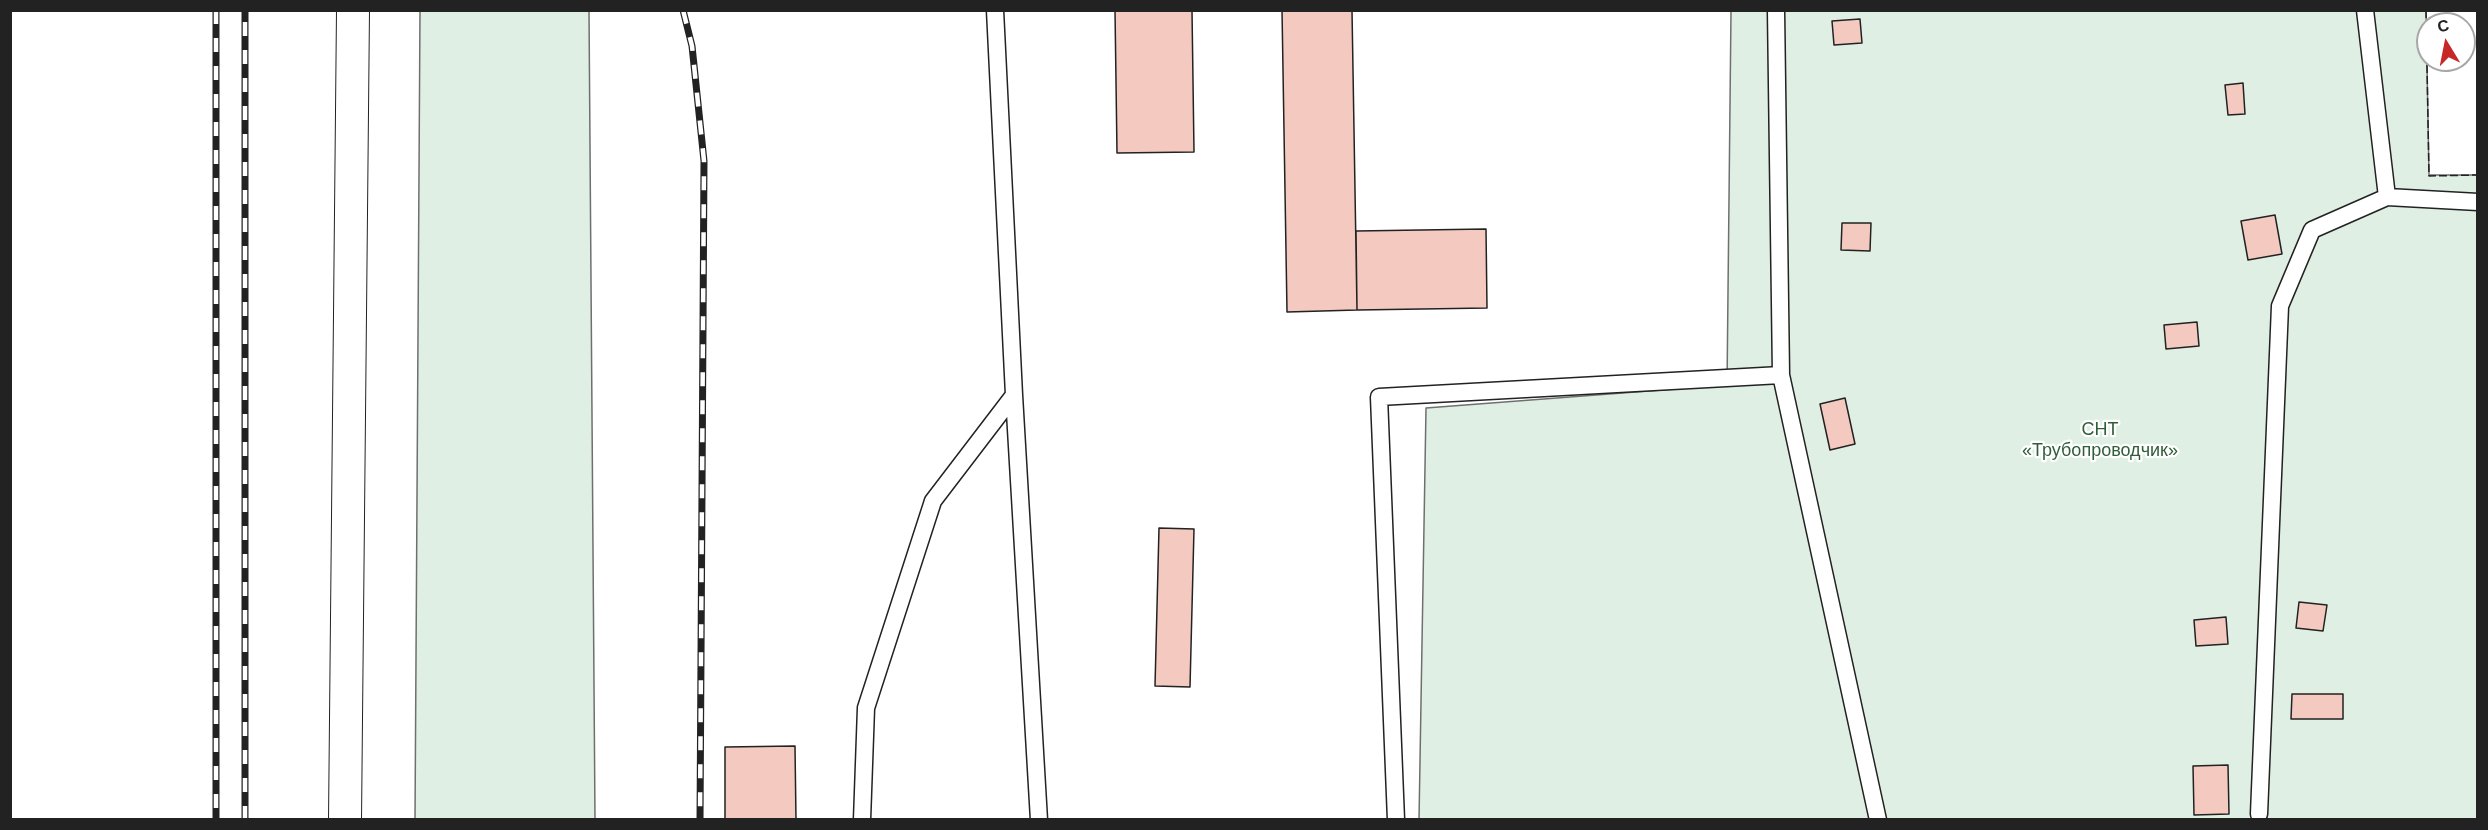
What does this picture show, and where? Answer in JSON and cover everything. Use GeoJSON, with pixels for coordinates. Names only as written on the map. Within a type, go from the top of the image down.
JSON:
{"type":"FeatureCollection","features":[{"type":"Feature","properties":{"kind":"street"},"geometry":{"type":"LineString","coordinates":[[345,819],[353,10]]}},
{"type":"Feature","properties":{"kind":"lane"},"geometry":{"type":"LineString","coordinates":[[996,10],[1014,395],[1039,819]]}},
{"type":"Feature","properties":{"kind":"lane"},"geometry":{"type":"LineString","coordinates":[[1776,10],[1781,375],[1878,819]]}},
{"type":"Feature","properties":{"kind":"lane"},"geometry":{"type":"LineString","coordinates":[[2365,10],[2387,198]]}},
{"type":"Feature","properties":{"kind":"lane"},"geometry":{"type":"LineString","coordinates":[[2257,817],[2280,306],[2312,230],[2387,198],[2478,202]]}},
{"type":"Feature","properties":{"kind":"lane"},"geometry":{"type":"LineString","coordinates":[[1396,819],[1379,397],[1781,375]]}},
{"type":"Feature","properties":{"kind":"lane"},"geometry":{"type":"LineString","coordinates":[[862,819],[866,708],[933,501],[1014,395]]}},
{"type":"Feature","properties":{"kind":"green space"},"geometry":{"type":"Polygon","coordinates":[[[420,11],[589,11],[595,819],[415,819],[420,11]]]}},
{"type":"Feature","properties":{"kind":"green space","name":"СНТ «Трубопроводчик»"},"geometry":{"type":"Polygon","coordinates":[[[1731,11],[2426,11],[2416,12],[2416,72],[2427,72],[2429,175],[2477,175],[2477,819],[1419,820],[1426,408],[1727,385],[1731,11]]]}},
{"type":"Feature","properties":{"kind":"building"},"geometry":{"type":"Polygon","coordinates":[[[1115,10],[1192,10],[1194,152],[1117,153],[1115,10]]]}},
{"type":"Feature","properties":{"kind":"building"},"geometry":{"type":"Polygon","coordinates":[[[1282,10],[1352,10],[1357,310],[1287,312],[1282,10]]]}},
{"type":"Feature","properties":{"kind":"building"},"geometry":{"type":"Polygon","coordinates":[[[1860,19],[1862,43],[1834,45],[1832,21],[1860,19]]]}},
{"type":"Feature","properties":{"kind":"building"},"geometry":{"type":"Polygon","coordinates":[[[2243,83],[2245,114],[2228,115],[2225,85],[2243,83]]]}},
{"type":"Feature","properties":{"kind":"building"},"geometry":{"type":"Polygon","coordinates":[[[2275,215],[2282,254],[2248,260],[2241,221],[2275,215]]]}},
{"type":"Feature","properties":{"kind":"building"},"geometry":{"type":"Polygon","coordinates":[[[1842,223],[1871,223],[1870,251],[1841,250],[1842,223]]]}},
{"type":"Feature","properties":{"kind":"building"},"geometry":{"type":"Polygon","coordinates":[[[1486,229],[1487,308],[1357,310],[1356,231],[1486,229]]]}},
{"type":"Feature","properties":{"kind":"building"},"geometry":{"type":"Polygon","coordinates":[[[2197,322],[2199,346],[2166,349],[2164,325],[2197,322]]]}},
{"type":"Feature","properties":{"kind":"building"},"geometry":{"type":"Polygon","coordinates":[[[1845,398],[1855,444],[1830,450],[1820,404],[1845,398]]]}},
{"type":"Feature","properties":{"kind":"building"},"geometry":{"type":"Polygon","coordinates":[[[1159,528],[1194,529],[1190,687],[1155,686],[1159,528]]]}},
{"type":"Feature","properties":{"kind":"building"},"geometry":{"type":"Polygon","coordinates":[[[2299,602],[2327,605],[2323,631],[2296,628],[2299,602]]]}},
{"type":"Feature","properties":{"kind":"building"},"geometry":{"type":"Polygon","coordinates":[[[2226,617],[2228,644],[2196,646],[2194,620],[2226,617]]]}},
{"type":"Feature","properties":{"kind":"building"},"geometry":{"type":"Polygon","coordinates":[[[2292,694],[2343,694],[2343,719],[2291,719],[2292,694]]]}},
{"type":"Feature","properties":{"kind":"building"},"geometry":{"type":"Polygon","coordinates":[[[795,746],[796,820],[725,820],[725,747],[795,746]]]}},
{"type":"Feature","properties":{"kind":"building"},"geometry":{"type":"Polygon","coordinates":[[[2228,765],[2229,814],[2194,815],[2193,766],[2228,765]]]}},
{"type":"Feature","properties":{"kind":"railway"},"geometry":{"type":"LineString","coordinates":[[216,10],[216,820]]}},
{"type":"Feature","properties":{"kind":"railway"},"geometry":{"type":"LineString","coordinates":[[245,10],[245,820]]}},
{"type":"Feature","properties":{"kind":"railway"},"geometry":{"type":"LineString","coordinates":[[683,10],[692,46],[704,161],[700,820]]}},
{"type":"Feature","properties":{"kind":"fence"},"geometry":{"type":"LineString","coordinates":[[2426,10],[2429,176],[2478,175]]}}]}
